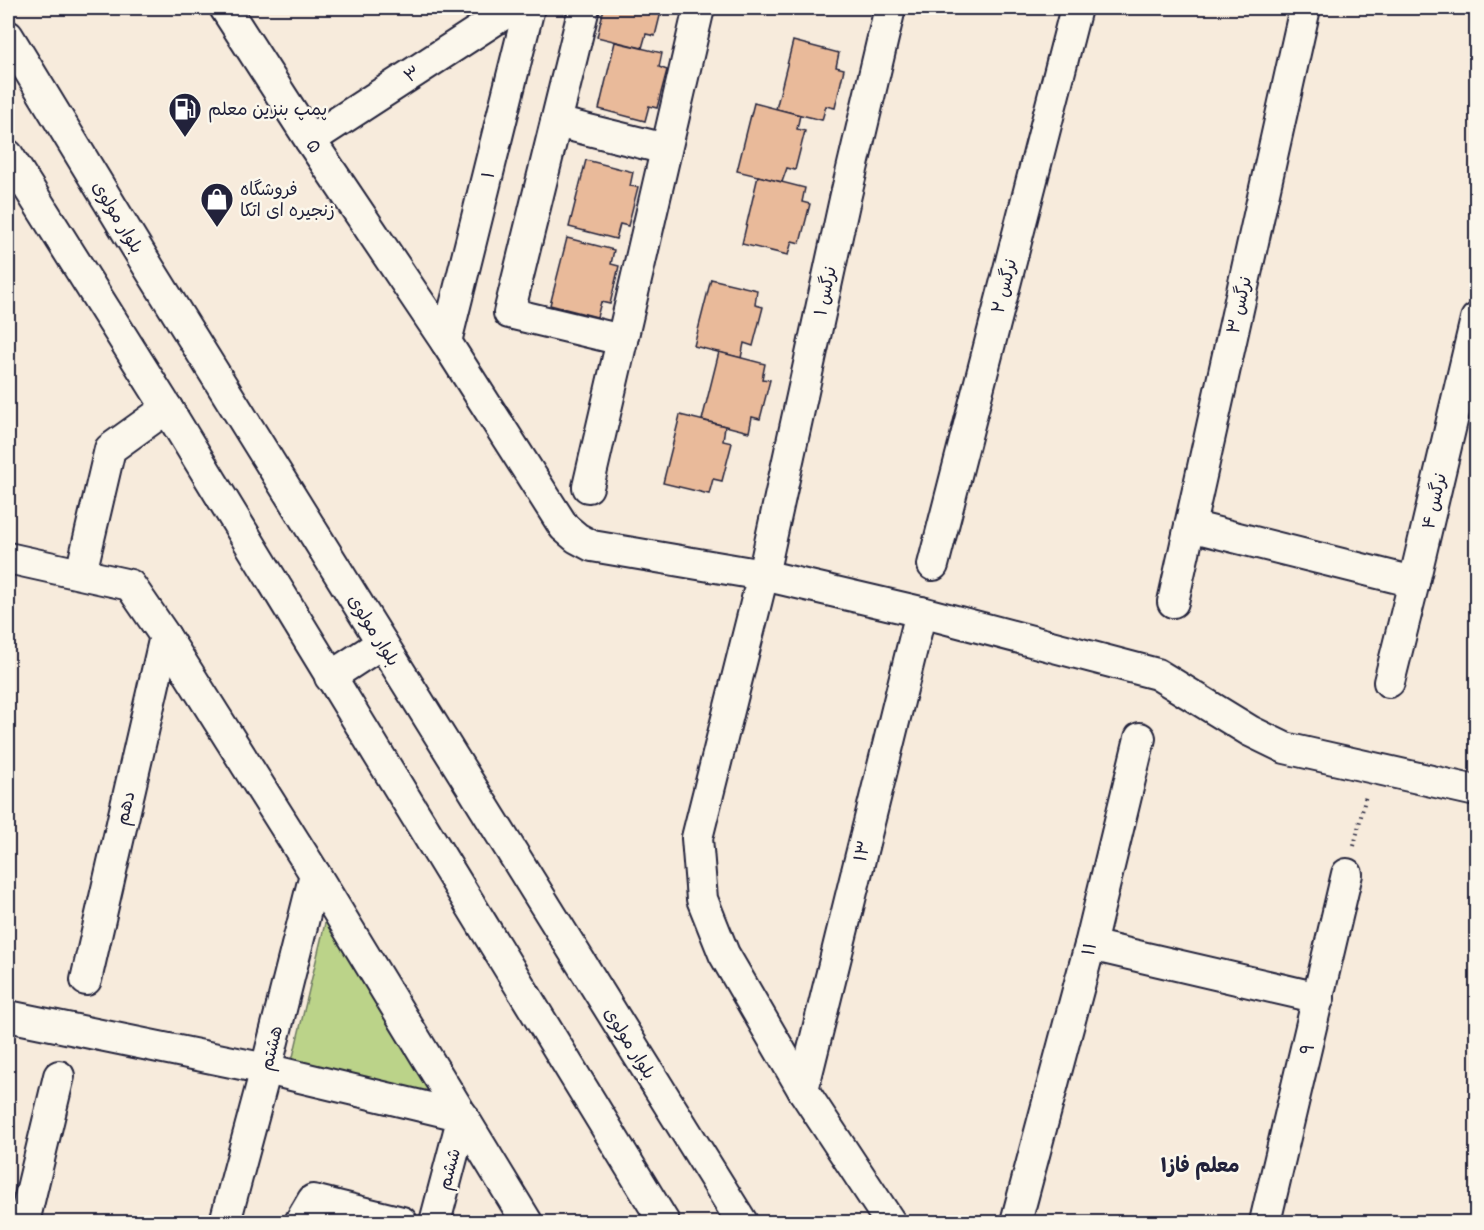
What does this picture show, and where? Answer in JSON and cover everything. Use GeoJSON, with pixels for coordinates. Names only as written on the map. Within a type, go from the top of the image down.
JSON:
{"type":"FeatureCollection","features":[{"type":"Feature","properties":{"kind":"street","name":"۵"},"geometry":{"type":"LineString","coordinates":[[225,8],[310,140],[446,342],[564,527],[578,538],[592,546],[763,575],[921,612],[1156,674],[1250,731],[1286,748],[1476,791]]}},
{"type":"Feature","properties":{"kind":"street","name":"۳"},"geometry":{"type":"LineString","coordinates":[[310,140],[513,8]]}},
{"type":"Feature","properties":{"kind":"street","name":"۱"},"geometry":{"type":"LineString","coordinates":[[446,342],[530,8]]}},
{"type":"Feature","properties":{"kind":"street"},"geometry":{"type":"LineString","coordinates":[[584,8],[509,313],[622,340]]}},
{"type":"Feature","properties":{"kind":"street"},"geometry":{"type":"LineString","coordinates":[[588,487],[699,8]]}},
{"type":"Feature","properties":{"kind":"street","name":"نرگس ۱"},"geometry":{"type":"LineString","coordinates":[[890,1222],[803,1090],[724,954],[702,900],[697,838],[763,575],[845,199],[891,8]]}},
{"type":"Feature","properties":{"kind":"street","name":"نرگس ۲"},"geometry":{"type":"LineString","coordinates":[[933,565],[1076,8]]}},
{"type":"Feature","properties":{"kind":"street","name":"نرگس ۳"},"geometry":{"type":"LineString","coordinates":[[1173,602],[1305,8]]}},
{"type":"Feature","properties":{"kind":"street","name":"بلوار مولوی"},"geometry":{"type":"LineString","coordinates":[[8,36],[149,268],[742,1222]]}},
{"type":"Feature","properties":{"kind":"street"},"geometry":{"type":"LineString","coordinates":[[556,122],[666,149]]}},
{"type":"Feature","properties":{"kind":"street"},"geometry":{"type":"LineString","coordinates":[[8,155],[167,408],[664,1222]]}},
{"type":"Feature","properties":{"kind":"street","name":"نرگس ۴"},"geometry":{"type":"LineString","coordinates":[[1389,682],[1476,319]]}},
{"type":"Feature","properties":{"kind":"street"},"geometry":{"type":"LineString","coordinates":[[81,573],[110,449],[167,408]]}},
{"type":"Feature","properties":{"kind":"street"},"geometry":{"type":"LineString","coordinates":[[1190,526],[1414,582]]}},
{"type":"Feature","properties":{"kind":"street"},"geometry":{"type":"LineString","coordinates":[[8,558],[130,585],[165,636],[315,874],[527,1222]]}},
{"type":"Feature","properties":{"kind":"street","name":"۱۳"},"geometry":{"type":"LineString","coordinates":[[803,1090],[921,612]]}},
{"type":"Feature","properties":{"kind":"street","name":"دهم"},"geometry":{"type":"LineString","coordinates":[[86,980],[165,636]]}},
{"type":"Feature","properties":{"kind":"street"},"geometry":{"type":"LineString","coordinates":[[330,677],[382,643]]}},
{"type":"Feature","properties":{"kind":"street","name":"۱۱"},"geometry":{"type":"LineString","coordinates":[[1016,1222],[1090,945],[1140,738]]}},
{"type":"Feature","properties":{"kind":"street","name":"هشتم"},"geometry":{"type":"LineString","coordinates":[[225,1222],[315,874]]}},
{"type":"Feature","properties":{"kind":"street","name":"۹"},"geometry":{"type":"LineString","coordinates":[[1265,1222],[1347,874]]}},
{"type":"Feature","properties":{"kind":"street"},"geometry":{"type":"LineString","coordinates":[[1090,945],[1319,998]]}},
{"type":"Feature","properties":{"kind":"street"},"geometry":{"type":"LineString","coordinates":[[8,1016],[266,1069],[463,1116]]}},
{"type":"Feature","properties":{"kind":"street"},"geometry":{"type":"LineString","coordinates":[[24,1222],[59,1076]]}},
{"type":"Feature","properties":{"kind":"street","name":"ششم"},"geometry":{"type":"LineString","coordinates":[[435,1222],[463,1116]]}},
{"type":"Feature","properties":{"kind":"street"},"geometry":{"type":"LineString","coordinates":[[300,1222],[313,1200],[402,1222]]}},
{"type":"Feature","properties":{"kind":"path"},"geometry":{"type":"LineString","coordinates":[[1347,874],[1372,768]]}},
{"type":"Feature","properties":{"kind":"green space"},"geometry":{"type":"Polygon","coordinates":[[[326,919],[433,1096],[292,1061],[326,919]]]}},
{"type":"Feature","properties":{"kind":"building"},"geometry":{"type":"Polygon","coordinates":[[[604,8],[662,8],[655,36],[646,34],[642,48],[597,37],[604,8]]]}},
{"type":"Feature","properties":{"kind":"building"},"geometry":{"type":"Polygon","coordinates":[[[793,41],[839,53],[836,67],[844,69],[835,108],[826,106],[822,120],[776,109],[793,41]]]}},
{"type":"Feature","properties":{"kind":"building"},"geometry":{"type":"Polygon","coordinates":[[[615,42],[662,53],[659,67],[667,70],[657,108],[649,106],[645,121],[599,109],[615,42]]]}},
{"type":"Feature","properties":{"kind":"building"},"geometry":{"type":"Polygon","coordinates":[[[754,103],[800,115],[797,129],[805,131],[795,170],[787,168],[782,182],[737,171],[754,103]]]}},
{"type":"Feature","properties":{"kind":"building"},"geometry":{"type":"Polygon","coordinates":[[[586,160],[633,172],[630,186],[638,187],[628,226],[620,224],[616,239],[569,227],[586,160]]]}},
{"type":"Feature","properties":{"kind":"building"},"geometry":{"type":"Polygon","coordinates":[[[758,176],[805,188],[802,202],[810,204],[800,243],[792,241],[788,255],[742,244],[758,176]]]}},
{"type":"Feature","properties":{"kind":"building"},"geometry":{"type":"Polygon","coordinates":[[[567,238],[614,250],[611,264],[619,266],[610,304],[601,302],[597,317],[550,305],[567,238]]]}},
{"type":"Feature","properties":{"kind":"building"},"geometry":{"type":"Polygon","coordinates":[[[711,279],[757,290],[755,305],[763,307],[753,346],[744,343],[741,358],[694,346],[711,279]]]}},
{"type":"Feature","properties":{"kind":"building"},"geometry":{"type":"Polygon","coordinates":[[[719,352],[765,364],[762,379],[770,380],[760,419],[752,417],[749,432],[702,420],[719,352]]]}},
{"type":"Feature","properties":{"kind":"building"},"geometry":{"type":"Polygon","coordinates":[[[680,415],[725,426],[723,441],[732,443],[722,481],[713,479],[709,494],[663,483],[680,415]]]}},
{"type":"Feature","properties":{"kind":"place","name":"پمپ بنزین معلم"},"geometry":{"type":"Point","coordinates":[185,138]}},
{"type":"Feature","properties":{"kind":"place","name":"فروشگاه زنجیره ای اتکا"},"geometry":{"type":"Point","coordinates":[217,228]}},
{"type":"Feature","properties":{"kind":"district","name":"معلم فاز۱"},"geometry":{"type":"Point","coordinates":[1200,1165]}}]}
